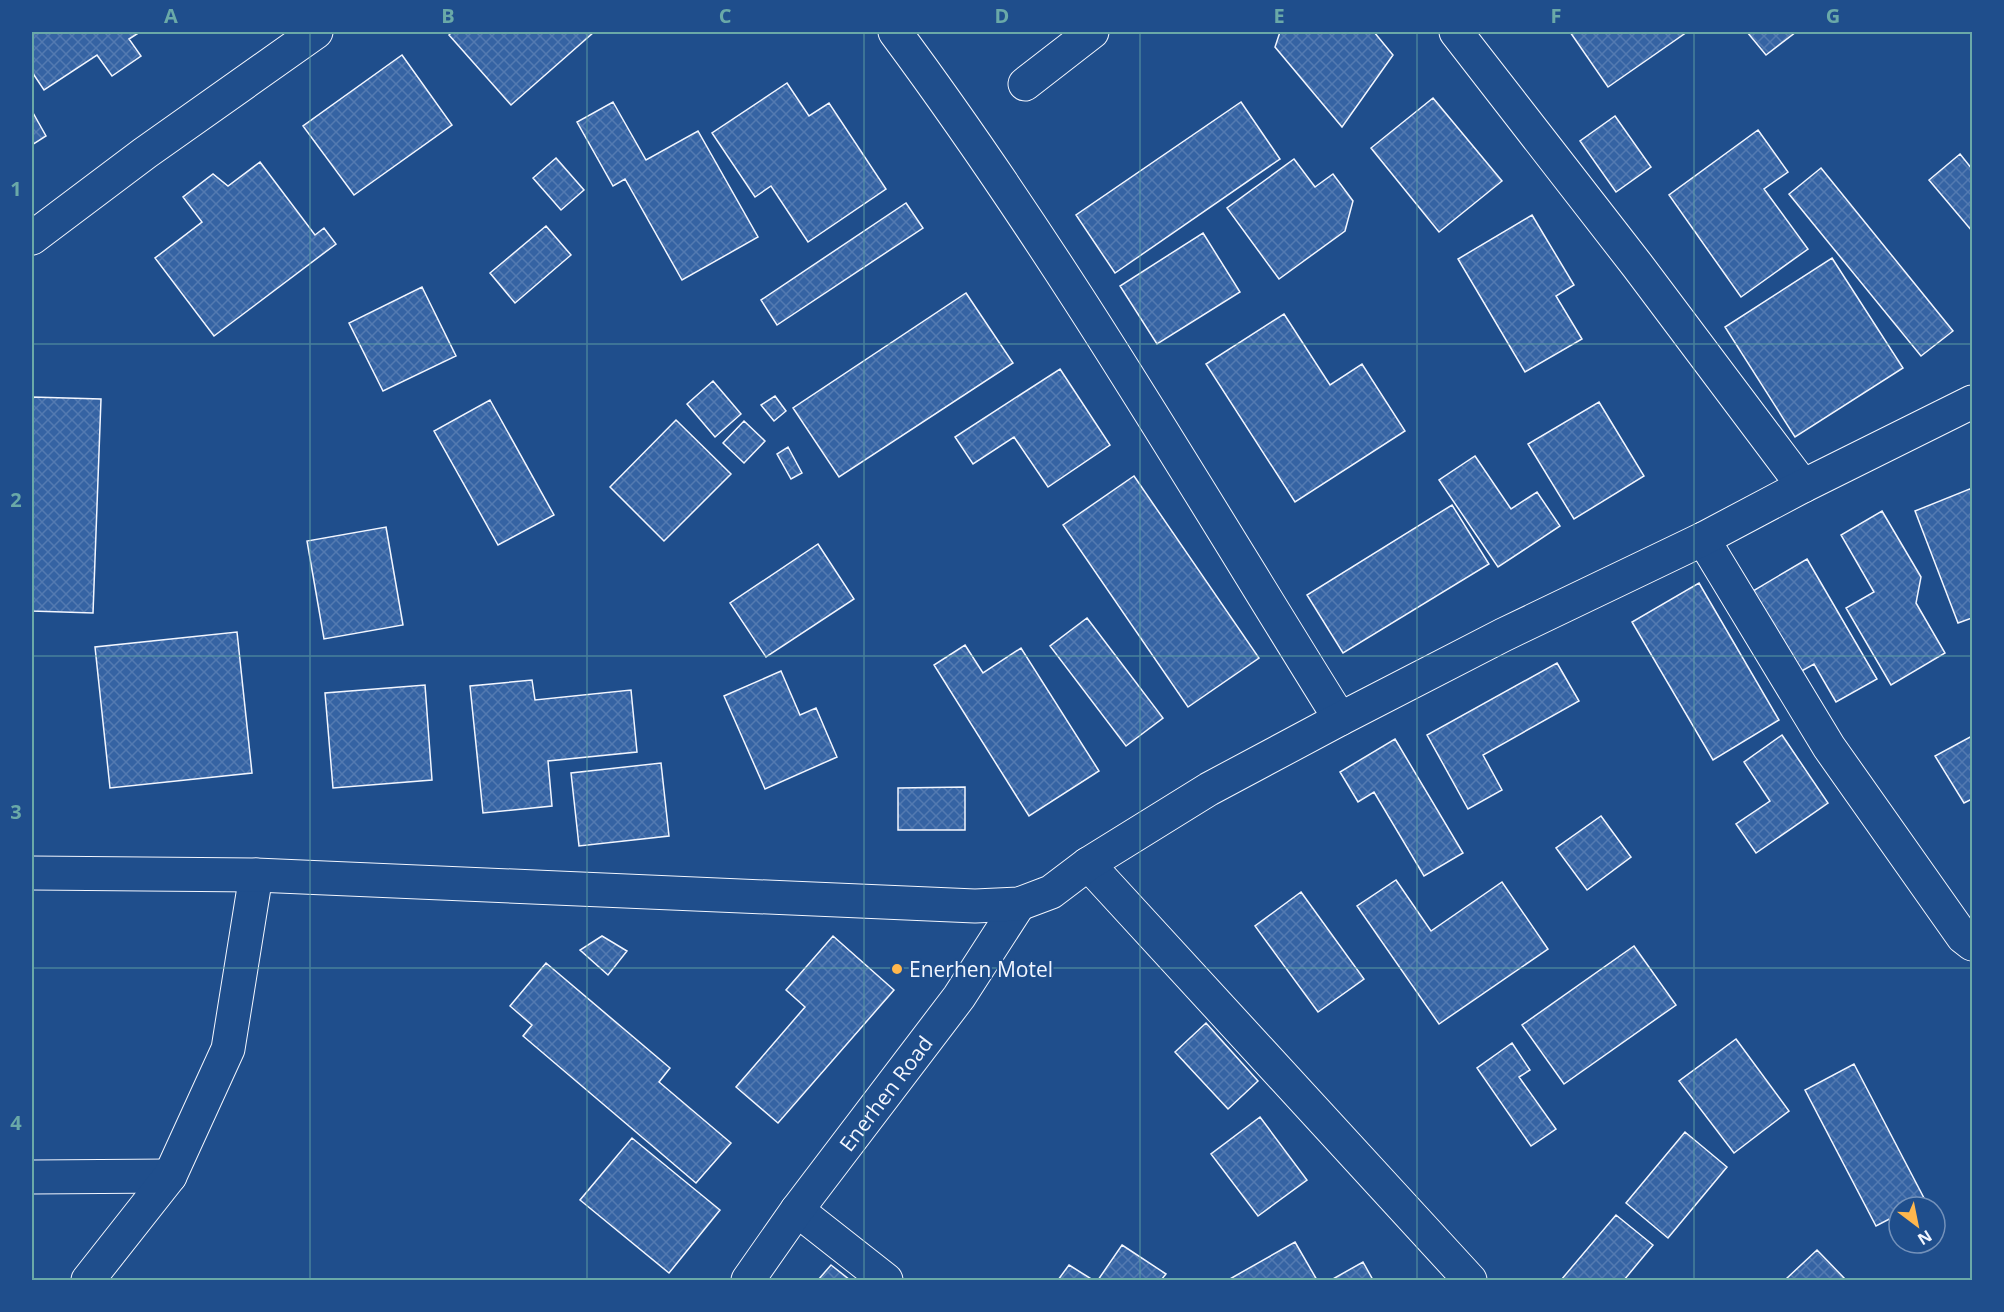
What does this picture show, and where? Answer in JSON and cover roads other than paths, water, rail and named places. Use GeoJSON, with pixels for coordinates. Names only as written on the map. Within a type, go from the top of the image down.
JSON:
{"type":"FeatureCollection","features":[{"type":"Feature","properties":{"kind":"street"},"geometry":{"type":"LineString","coordinates":[[32,238],[145,153],[316,32]]}},
{"type":"Feature","properties":{"kind":"street"},"geometry":{"type":"LineString","coordinates":[[895,32],[955,112],[1064,277],[1340,719]]}},
{"type":"Feature","properties":{"kind":"street"},"geometry":{"type":"LineString","coordinates":[[1024,84],[1092,32]]}},
{"type":"Feature","properties":{"kind":"street"},"geometry":{"type":"LineString","coordinates":[[1456,32],[1637,265],[1803,486]]}},
{"type":"Feature","properties":{"kind":"street"},"geometry":{"type":"LineString","coordinates":[[32,873],[256,875],[975,906],[1019,904],[1051,892],[1088,864],[1209,789],[1340,719],[1503,635],[1702,539],[1972,402]]}},
{"type":"Feature","properties":{"kind":"street"},"geometry":{"type":"LineString","coordinates":[[1702,539],[1828,747],[1963,937],[1972,944]]}},
{"type":"Feature","properties":{"kind":"street"},"geometry":{"type":"LineString","coordinates":[[1088,864],[1470,1281]]}},
{"type":"Feature","properties":{"kind":"street"},"geometry":{"type":"LineString","coordinates":[[88,1281],[171,1176],[228,1049],[256,875]]}},
{"type":"Feature","properties":{"kind":"street","name":"Enerhen Road"},"geometry":{"type":"LineString","coordinates":[[748,1281],[797,1210],[959,997],[1019,904]]}},
{"type":"Feature","properties":{"kind":"street"},"geometry":{"type":"LineString","coordinates":[[32,1177],[171,1176]]}},
{"type":"Feature","properties":{"kind":"street"},"geometry":{"type":"LineString","coordinates":[[797,1210],[886,1281]]}},
{"type":"Feature","properties":{"kind":"place","name":"Enerhen Motel"},"geometry":{"type":"Point","coordinates":[897,969]}}]}
